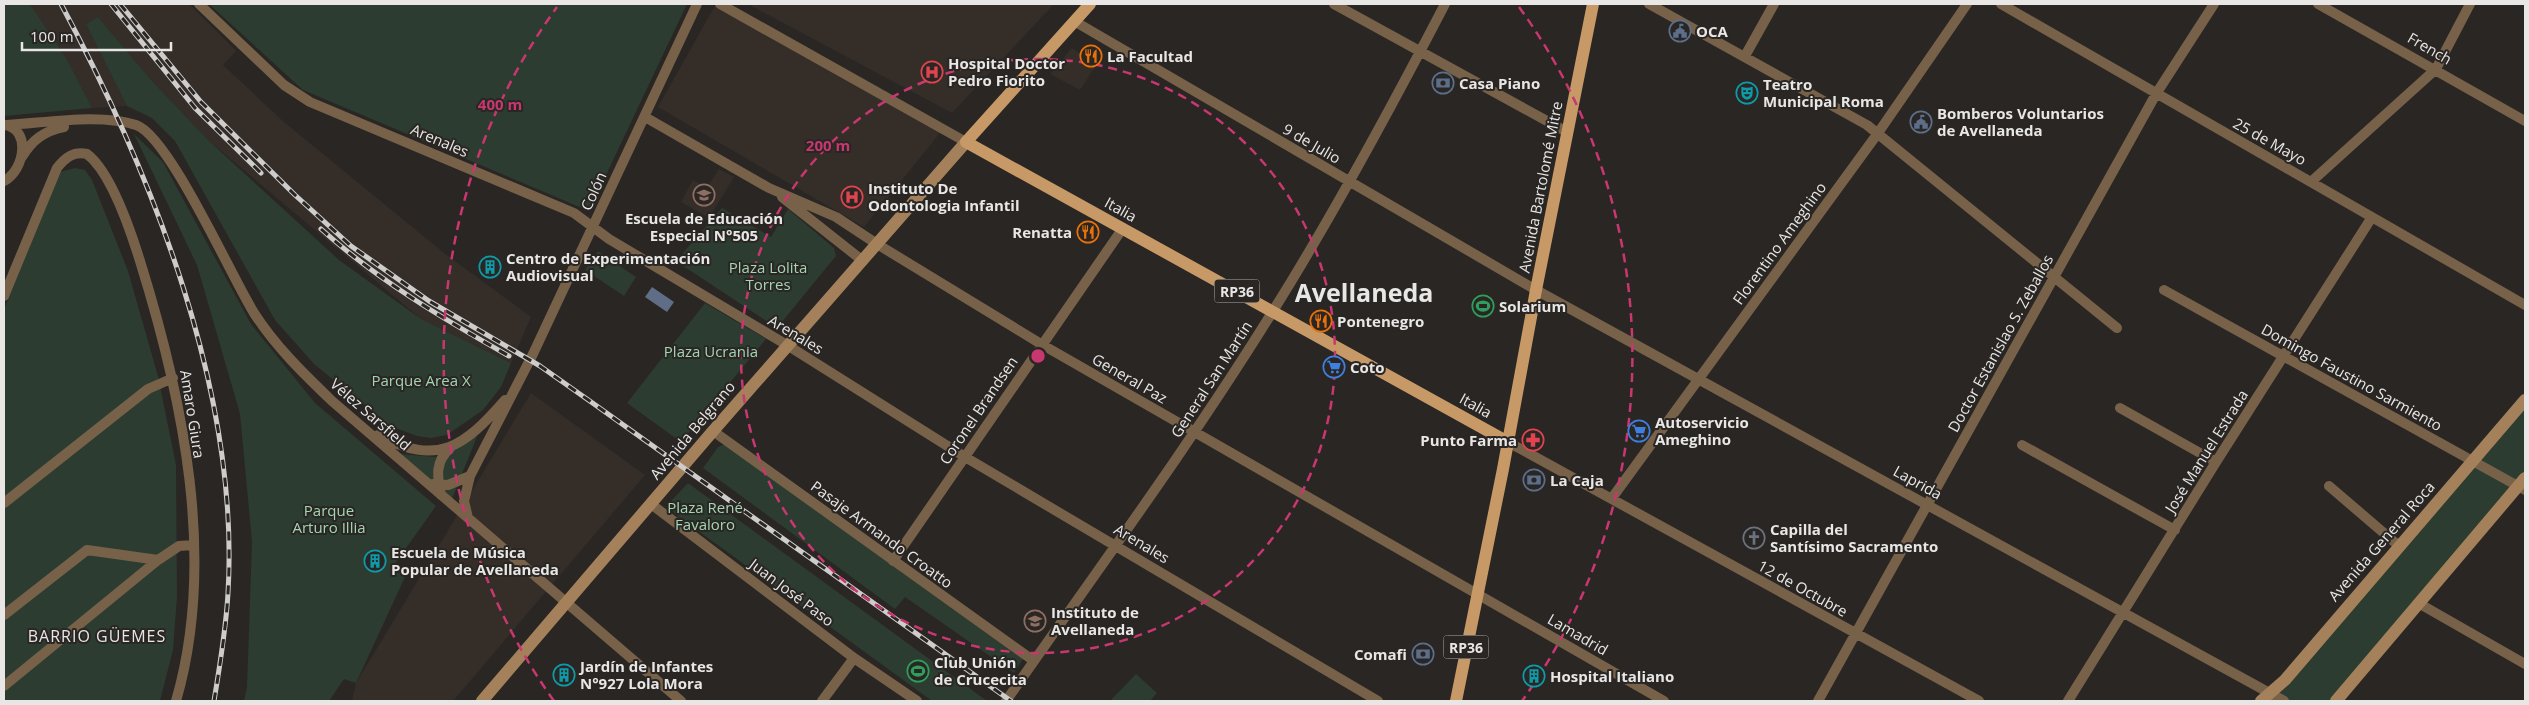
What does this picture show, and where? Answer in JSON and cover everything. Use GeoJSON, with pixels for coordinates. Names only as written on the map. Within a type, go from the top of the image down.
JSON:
{"type":"FeatureCollection","features":[{"type":"Feature","properties":{"kind":"main road","name":"Avenida Belgrano"},"geometry":{"type":"LineString","coordinates":[[482,701],[787,345],[1090,4]]}},
{"type":"Feature","properties":{"kind":"main road","name":"Avenida Bartolomé Mitre"},"geometry":{"type":"LineString","coordinates":[[1456,701],[1593,4]]}},
{"type":"Feature","properties":{"kind":"main road","name":"Italia"},"geometry":{"type":"LineString","coordinates":[[966,142],[1508,442]]}},
{"type":"Feature","properties":{"kind":"main road","name":"Avenida General Roca"},"geometry":{"type":"LineString","coordinates":[[2265,697],[2285,680],[2525,400]]}},
{"type":"Feature","properties":{"kind":"main road"},"geometry":{"type":"LineString","coordinates":[[2336,701],[2523,485]]}},
{"type":"Feature","properties":{"kind":"street","name":"Arenales"},"geometry":{"type":"LineString","coordinates":[[199,4],[284,85],[310,102],[574,213],[592,227],[719,307],[787,345],[965,456],[1378,701]]}},
{"type":"Feature","properties":{"kind":"street","name":"Colón"},"geometry":{"type":"LineString","coordinates":[[469,519],[464,501],[470,476],[514,390],[697,4]]}},
{"type":"Feature","properties":{"kind":"street","name":"Italia"},"geometry":{"type":"LineString","coordinates":[[720,4],[966,142]]}},
{"type":"Feature","properties":{"kind":"street"},"geometry":{"type":"LineString","coordinates":[[1334,4],[1567,132]]}},
{"type":"Feature","properties":{"kind":"street","name":"General San Martín"},"geometry":{"type":"LineString","coordinates":[[1006,701],[1195,432],[1273,311],[1348,182],[1444,4]]}},
{"type":"Feature","properties":{"kind":"street"},"geometry":{"type":"LineString","coordinates":[[1649,4],[1745,56],[1878,133],[2117,328]]}},
{"type":"Feature","properties":{"kind":"street"},"geometry":{"type":"LineString","coordinates":[[1745,56],[1774,4]]}},
{"type":"Feature","properties":{"kind":"street","name":"Florentino Ameghino"},"geometry":{"type":"LineString","coordinates":[[1612,498],[1878,133],[1967,4]]}},
{"type":"Feature","properties":{"kind":"street","name":"25 de Mayo"},"geometry":{"type":"LineString","coordinates":[[2001,4],[2525,305]]}},
{"type":"Feature","properties":{"kind":"street","name":"Doctor Estanislao S. Zeballos"},"geometry":{"type":"LineString","coordinates":[[1818,701],[2156,94],[2214,4]]}},
{"type":"Feature","properties":{"kind":"street","name":"French"},"geometry":{"type":"LineString","coordinates":[[2318,4],[2525,121]]}},
{"type":"Feature","properties":{"kind":"street"},"geometry":{"type":"LineString","coordinates":[[2312,181],[2436,69],[2470,4]]}},
{"type":"Feature","properties":{"kind":"street","name":"9 de Julio"},"geometry":{"type":"LineString","coordinates":[[1074,21],[1536,290]]}},
{"type":"Feature","properties":{"kind":"street","name":"General Paz"},"geometry":{"type":"LineString","coordinates":[[645,117],[769,188],[827,212],[1041,344],[1477,594]]}},
{"type":"Feature","properties":{"kind":"street","name":"Vélez Sarsfield"},"geometry":{"type":"LineString","coordinates":[[4,181],[14,174],[22,157],[35,140],[49,131],[94,120]]}},
{"type":"Feature","properties":{"kind":"street","name":"Vélez Sarsfield"},"geometry":{"type":"LineString","coordinates":[[6,125],[94,120],[137,125],[154,137],[171,162],[242,292],[264,328],[297,368],[427,483],[440,490],[469,519],[681,701]]}},
{"type":"Feature","properties":{"kind":"street"},"geometry":{"type":"LineString","coordinates":[[6,125],[20,140],[22,157]]}},
{"type":"Feature","properties":{"kind":"street","name":"Amaro Giura"},"geometry":{"type":"LineString","coordinates":[[4,296],[57,168],[69,156],[81,153],[93,158],[103,172],[128,225],[149,288],[173,378],[183,436],[193,545],[194,597],[189,646],[176,701]]}},
{"type":"Feature","properties":{"kind":"street","name":"General Paz"},"geometry":{"type":"LineString","coordinates":[[769,188],[863,260]]}},
{"type":"Feature","properties":{"kind":"street","name":"José Manuel Estrada"},"geometry":{"type":"LineString","coordinates":[[2068,701],[2216,462],[2372,217]]}},
{"type":"Feature","properties":{"kind":"street","name":"Coronel Brandsen"},"geometry":{"type":"LineString","coordinates":[[893,561],[1122,228]]}},
{"type":"Feature","properties":{"kind":"street","name":"Laprida"},"geometry":{"type":"LineString","coordinates":[[1536,290],[2124,613],[2265,697],[2284,701]]}},
{"type":"Feature","properties":{"kind":"street","name":"Domingo Faustino Sarmiento"},"geometry":{"type":"LineString","coordinates":[[2164,290],[2472,460],[2523,485]]}},
{"type":"Feature","properties":{"kind":"street"},"geometry":{"type":"LineString","coordinates":[[4,503],[148,390],[173,378]]}},
{"type":"Feature","properties":{"kind":"street","name":"Colón"},"geometry":{"type":"LineString","coordinates":[[362,426],[415,451],[435,451],[450,447],[481,424],[514,390]]}},
{"type":"Feature","properties":{"kind":"street"},"geometry":{"type":"LineString","coordinates":[[2120,408],[2216,462]]}},
{"type":"Feature","properties":{"kind":"street","name":"Pasaje Armando Croatto"},"geometry":{"type":"LineString","coordinates":[[713,430],[1034,661]]}},
{"type":"Feature","properties":{"kind":"street","name":"12 de Octubre"},"geometry":{"type":"LineString","coordinates":[[1508,442],[1979,701]]}},
{"type":"Feature","properties":{"kind":"street"},"geometry":{"type":"LineString","coordinates":[[2022,445],[2175,530]]}},
{"type":"Feature","properties":{"kind":"street"},"geometry":{"type":"LineString","coordinates":[[450,447],[440,459],[437,476],[440,490],[470,476]]}},
{"type":"Feature","properties":{"kind":"street"},"geometry":{"type":"LineString","coordinates":[[2329,486],[2399,546]]}},
{"type":"Feature","properties":{"kind":"street","name":"Juan José Paso"},"geometry":{"type":"LineString","coordinates":[[651,504],[854,658],[917,701]]}},
{"type":"Feature","properties":{"kind":"street"},"geometry":{"type":"LineString","coordinates":[[4,686],[158,560],[179,546],[193,545]]}},
{"type":"Feature","properties":{"kind":"street"},"geometry":{"type":"LineString","coordinates":[[4,615],[87,550],[158,560]]}},
{"type":"Feature","properties":{"kind":"street","name":"Lamadrid"},"geometry":{"type":"LineString","coordinates":[[1477,594],[1664,701]]}},
{"type":"Feature","properties":{"kind":"street"},"geometry":{"type":"LineString","coordinates":[[2420,604],[2525,664]]}},
{"type":"Feature","properties":{"kind":"street"},"geometry":{"type":"LineString","coordinates":[[822,701],[854,658]]}},
{"type":"Feature","properties":{"kind":"shaded area"},"geometry":{"type":"Polygon","coordinates":[[[30,4],[189,4],[236,51],[223,65],[284,122],[444,253],[531,317],[511,363],[421,319],[208,140],[153,82],[98,17],[86,24],[127,106],[92,108],[68,61],[30,4]]]}},
{"type":"Feature","properties":{"kind":"shaded area"},"geometry":{"type":"Polygon","coordinates":[[[716,4],[940,133],[864,227],[658,107],[716,4]]]}},
{"type":"Feature","properties":{"kind":"shaded area","name":"Hospital Doctor Pedro Fiorito"},"geometry":{"type":"Polygon","coordinates":[[[748,4],[1054,4],[952,113],[748,4]]]}},
{"type":"Feature","properties":{"kind":"shaded area"},"geometry":{"type":"Polygon","coordinates":[[[1072,48],[1096,65],[1080,90],[1050,74],[1072,48]]]}},
{"type":"Feature","properties":{"kind":"shaded area","name":"Escuela de Educación Especial N°505"},"geometry":{"type":"Polygon","coordinates":[[[719,169],[734,177],[709,218],[681,202],[693,180],[707,188],[719,169]]]}},
{"type":"Feature","properties":{"kind":"shaded area"},"geometry":{"type":"Polygon","coordinates":[[[531,393],[645,475],[453,701],[352,701],[356,683],[531,393]]]}},
{"type":"Feature","properties":{"kind":"green space"},"geometry":{"type":"Polygon","coordinates":[[[4,4],[30,4],[68,61],[92,108],[4,116],[4,4]]]}},
{"type":"Feature","properties":{"kind":"green space"},"geometry":{"type":"Polygon","coordinates":[[[209,4],[687,4],[589,211],[303,90],[209,4]]]}},
{"type":"Feature","properties":{"kind":"green space","name":"Parque Area X"},"geometry":{"type":"Polygon","coordinates":[[[98,17],[153,82],[208,140],[339,260],[421,319],[511,363],[501,387],[483,410],[447,435],[431,438],[417,436],[390,426],[314,364],[275,320],[175,141],[152,118],[127,106],[86,24],[98,17]]]}},
{"type":"Feature","properties":{"kind":"green space","name":"Parque Arturo Illia"},"geometry":{"type":"Polygon","coordinates":[[[134,134],[163,162],[251,324],[315,403],[436,506],[394,565],[405,577],[356,683],[344,679],[329,701],[244,701],[247,687],[252,542],[240,414],[197,265],[134,134]]]}},
{"type":"Feature","properties":{"kind":"green space"},"geometry":{"type":"Polygon","coordinates":[[[75,168],[85,170],[92,180],[128,271],[158,376],[176,465],[177,597],[173,650],[160,701],[4,701],[4,309],[60,172],[75,168]]]}},
{"type":"Feature","properties":{"kind":"green space","name":"Plaza Lolita Torres"},"geometry":{"type":"Polygon","coordinates":[[[722,208],[771,237],[788,209],[834,248],[836,256],[777,328],[676,261],[722,208]]]}},
{"type":"Feature","properties":{"kind":"green space"},"geometry":{"type":"Polygon","coordinates":[[[598,251],[636,277],[624,296],[585,270],[598,251]]]}},
{"type":"Feature","properties":{"kind":"green space","name":"Plaza Ucrania"},"geometry":{"type":"Polygon","coordinates":[[[705,303],[766,339],[681,442],[627,403],[705,303]]]}},
{"type":"Feature","properties":{"kind":"green space"},"geometry":{"type":"Polygon","coordinates":[[[2525,406],[2525,478],[2336,701],[2284,701],[2270,694],[2525,406]]]}},
{"type":"Feature","properties":{"kind":"green space"},"geometry":{"type":"Polygon","coordinates":[[[478,434],[452,499],[400,454],[435,457],[478,434]]]}},
{"type":"Feature","properties":{"kind":"green space"},"geometry":{"type":"Polygon","coordinates":[[[725,444],[1023,659],[1014,673],[905,597],[895,609],[703,468],[718,447],[725,444]]]}},
{"type":"Feature","properties":{"kind":"green space","name":"Plaza René Favaloro"},"geometry":{"type":"Polygon","coordinates":[[[688,483],[987,701],[932,701],[675,514],[671,507],[672,500],[688,483]]]}},
{"type":"Feature","properties":{"kind":"green space"},"geometry":{"type":"Polygon","coordinates":[[[1136,674],[1157,693],[1150,701],[1110,701],[1136,674]]]}},
{"type":"Feature","properties":{"kind":"water"},"geometry":{"type":"Polygon","coordinates":[[[652,287],[674,302],[667,312],[645,297],[652,287]]]}},
{"type":"Feature","properties":{"kind":"railway"},"geometry":{"type":"LineString","coordinates":[[61,4],[128,141],[157,213],[184,288],[205,365],[220,441],[228,518],[228,593],[223,647],[214,701]]}},
{"type":"Feature","properties":{"kind":"railway"},"geometry":{"type":"LineString","coordinates":[[111,4],[195,108],[261,173]]}},
{"type":"Feature","properties":{"kind":"railway"},"geometry":{"type":"LineString","coordinates":[[120,4],[201,102],[295,195],[351,246],[429,301],[540,366],[1011,701]]}},
{"type":"Feature","properties":{"kind":"railway"},"geometry":{"type":"LineString","coordinates":[[321,229],[388,282],[435,313],[509,356]]}},
{"type":"Feature","properties":{"kind":"place","name":"OCA"},"geometry":{"type":"Point","coordinates":[1680,31]}},
{"type":"Feature","properties":{"kind":"place","name":"La Facultad"},"geometry":{"type":"Point","coordinates":[1091,56]}},
{"type":"Feature","properties":{"kind":"place","name":"Hospital Doctor Pedro Fiorito"},"geometry":{"type":"Point","coordinates":[932,72]}},
{"type":"Feature","properties":{"kind":"place","name":"Casa Piano"},"geometry":{"type":"Point","coordinates":[1443,83]}},
{"type":"Feature","properties":{"kind":"place","name":"Teatro Municipal Roma"},"geometry":{"type":"Point","coordinates":[1747,93]}},
{"type":"Feature","properties":{"kind":"place","name":"Bomberos Voluntarios de Avellaneda"},"geometry":{"type":"Point","coordinates":[1921,122]}},
{"type":"Feature","properties":{"kind":"place","name":"Escuela de Educación Especial N°505"},"geometry":{"type":"Point","coordinates":[704,195]}},
{"type":"Feature","properties":{"kind":"place","name":"Instituto De Odontologia Infantil"},"geometry":{"type":"Point","coordinates":[852,197]}},
{"type":"Feature","properties":{"kind":"place","name":"Renatta"},"geometry":{"type":"Point","coordinates":[1088,232]}},
{"type":"Feature","properties":{"kind":"place","name":"Centro de Experimentación Audiovisual"},"geometry":{"type":"Point","coordinates":[490,267]}},
{"type":"Feature","properties":{"kind":"place","name":"Solarium"},"geometry":{"type":"Point","coordinates":[1483,306]}},
{"type":"Feature","properties":{"kind":"place","name":"Pontenegro"},"geometry":{"type":"Point","coordinates":[1321,321]}},
{"type":"Feature","properties":{"kind":"place","name":"Coto"},"geometry":{"type":"Point","coordinates":[1334,367]}},
{"type":"Feature","properties":{"kind":"place","name":"Autoservicio Ameghino"},"geometry":{"type":"Point","coordinates":[1639,431]}},
{"type":"Feature","properties":{"kind":"place","name":"Punto Farma"},"geometry":{"type":"Point","coordinates":[1533,440]}},
{"type":"Feature","properties":{"kind":"place","name":"La Caja"},"geometry":{"type":"Point","coordinates":[1534,480]}},
{"type":"Feature","properties":{"kind":"place","name":"Capilla del Santísimo Sacramento"},"geometry":{"type":"Point","coordinates":[1754,538]}},
{"type":"Feature","properties":{"kind":"place","name":"Escuela de Música Popular de Avellaneda"},"geometry":{"type":"Point","coordinates":[375,561]}},
{"type":"Feature","properties":{"kind":"place","name":"Instituto de Avellaneda"},"geometry":{"type":"Point","coordinates":[1035,621]}},
{"type":"Feature","properties":{"kind":"place","name":"Comafi"},"geometry":{"type":"Point","coordinates":[1423,654]}},
{"type":"Feature","properties":{"kind":"place","name":"Club Unión de Crucecita"},"geometry":{"type":"Point","coordinates":[918,671]}},
{"type":"Feature","properties":{"kind":"place","name":"Jardín de Infantes N°927 Lola Mora"},"geometry":{"type":"Point","coordinates":[564,675]}},
{"type":"Feature","properties":{"kind":"place","name":"Hospital Italiano"},"geometry":{"type":"Point","coordinates":[1534,676]}},
{"type":"Feature","properties":{"kind":"district","name":"Avellaneda"},"geometry":{"type":"Point","coordinates":[1364,292]}},
{"type":"Feature","properties":{"kind":"district","name":"BARRIO GÜEMES"},"geometry":{"type":"Point","coordinates":[97,636]}}]}
